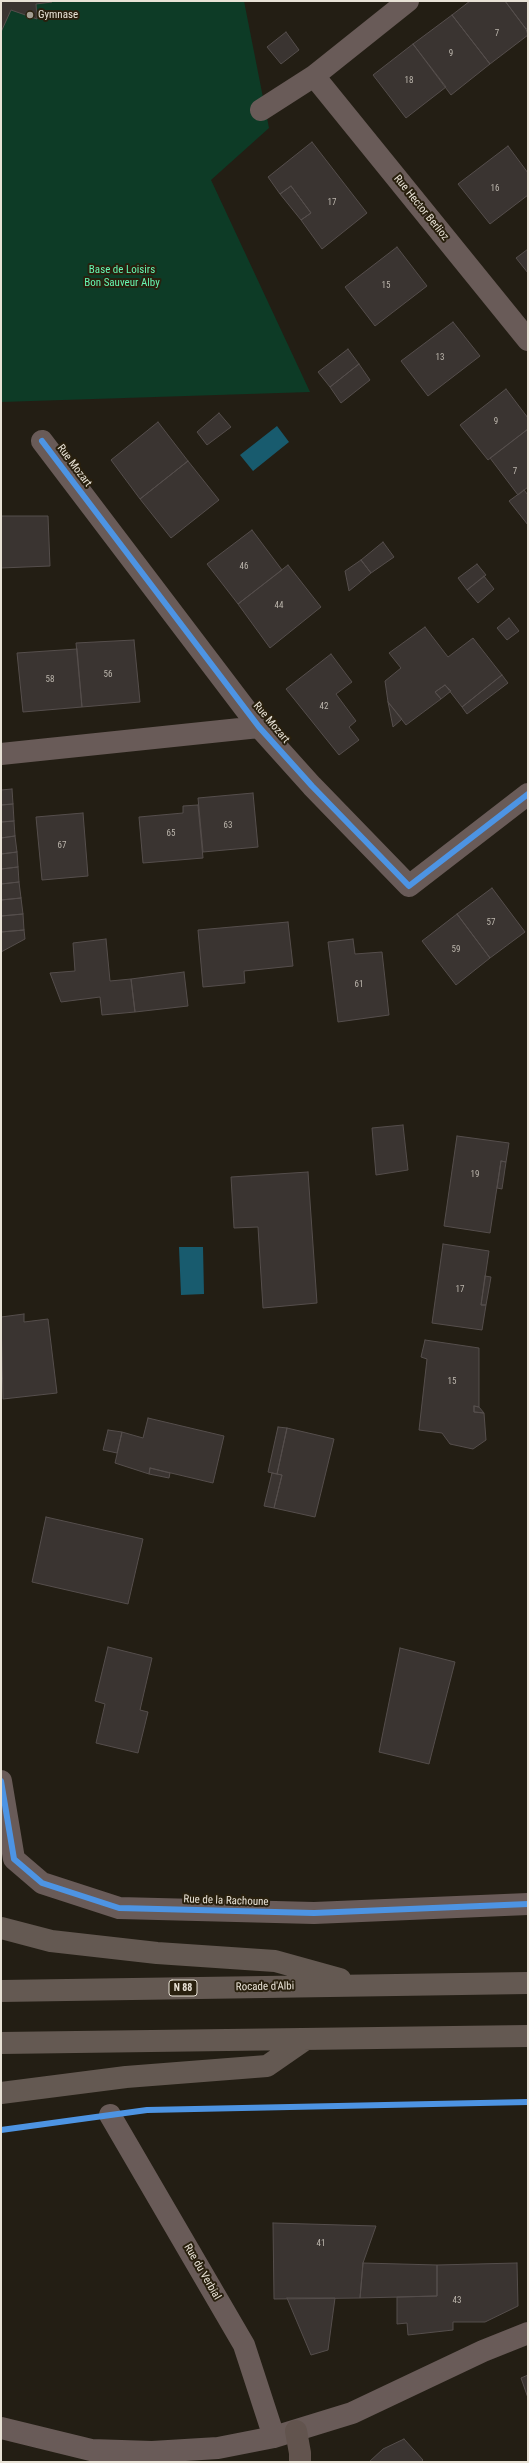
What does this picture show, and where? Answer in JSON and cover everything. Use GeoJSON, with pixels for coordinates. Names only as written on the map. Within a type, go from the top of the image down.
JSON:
{"type":"FeatureCollection","features":[{"type":"Feature","properties":{"kind":"highway"},"geometry":{"type":"LineString","coordinates":[[1,1928],[51,1941],[156,1952],[275,1961],[364,1986]]}},
{"type":"Feature","properties":{"kind":"highway","name":"Rocade d'Albi"},"geometry":{"type":"LineString","coordinates":[[1,1990],[528,1983]]}},
{"type":"Feature","properties":{"kind":"highway"},"geometry":{"type":"LineString","coordinates":[[1,2043],[528,2036]]}},
{"type":"Feature","properties":{"kind":"highway"},"geometry":{"type":"LineString","coordinates":[[1,2093],[126,2077],[267,2066],[306,2038]]}},
{"type":"Feature","properties":{"kind":"street"},"geometry":{"type":"LineString","coordinates":[[261,110],[314,76],[408,1]]}},
{"type":"Feature","properties":{"kind":"street","name":"Rue Hector Berlioz"},"geometry":{"type":"LineString","coordinates":[[314,76],[528,340]]}},
{"type":"Feature","properties":{"kind":"street","name":"Rue Mozart"},"geometry":{"type":"LineString","coordinates":[[42,441],[260,727],[312,786],[409,886],[528,794]]}},
{"type":"Feature","properties":{"kind":"street","name":"Rue Mozart"},"geometry":{"type":"LineString","coordinates":[[1,754],[260,727]]}},
{"type":"Feature","properties":{"kind":"street","name":"Rue de la Rachoune"},"geometry":{"type":"LineString","coordinates":[[1,1781],[14,1859],[42,1883],[119,1908],[314,1913],[528,1904]]}},
{"type":"Feature","properties":{"kind":"street","name":"Rue du Verbial"},"geometry":{"type":"LineString","coordinates":[[110,2114],[244,2345],[274,2437]]}},
{"type":"Feature","properties":{"kind":"street"},"geometry":{"type":"LineString","coordinates":[[1,2428],[91,2450],[144,2452],[218,2448],[274,2437],[352,2413],[483,2351],[528,2333]]}},
{"type":"Feature","properties":{"kind":"street"},"geometry":{"type":"LineString","coordinates":[[296,2431],[300,2462]]}},
{"type":"Feature","properties":{"kind":"green space","name":"Base de Loisirs Bon Sauveur Alby"},"geometry":{"type":"Polygon","coordinates":[[[1,1],[244,1],[269,128],[211,180],[310,392],[1,402],[1,1]]]}},
{"type":"Feature","properties":{"kind":"water"},"geometry":{"type":"Polygon","coordinates":[[[277,426],[289,442],[253,471],[240,455],[277,426]]]}},
{"type":"Feature","properties":{"kind":"water"},"geometry":{"type":"Polygon","coordinates":[[[179,1247],[203,1247],[204,1294],[181,1295],[179,1247]]]}},
{"type":"Feature","properties":{"kind":"building","name":"Gymnase"},"geometry":{"type":"Polygon","coordinates":[[[1,1],[52,2],[36,4],[37,19],[11,10],[1,32],[1,1]]]}},
{"type":"Feature","properties":{"kind":"building"},"geometry":{"type":"Polygon","coordinates":[[[470,1],[505,1],[526,29],[528,35],[490,64],[452,15],[470,1]]]}},
{"type":"Feature","properties":{"kind":"building"},"geometry":{"type":"Polygon","coordinates":[[[505,1],[528,1],[528,28],[526,29],[505,1]]]}},
{"type":"Feature","properties":{"kind":"building"},"geometry":{"type":"Polygon","coordinates":[[[452,15],[490,64],[451,95],[413,44],[452,15]]]}},
{"type":"Feature","properties":{"kind":"building"},"geometry":{"type":"Polygon","coordinates":[[[286,32],[299,50],[281,64],[267,47],[286,32]]]}},
{"type":"Feature","properties":{"kind":"building"},"geometry":{"type":"Polygon","coordinates":[[[413,44],[446,87],[406,118],[373,75],[413,44]]]}},
{"type":"Feature","properties":{"kind":"building"},"geometry":{"type":"Polygon","coordinates":[[[312,142],[367,213],[322,249],[301,220],[311,213],[291,186],[280,194],[268,177],[312,142]]]}},
{"type":"Feature","properties":{"kind":"building"},"geometry":{"type":"Polygon","coordinates":[[[508,146],[528,173],[528,195],[490,224],[458,184],[508,146]]]}},
{"type":"Feature","properties":{"kind":"building"},"geometry":{"type":"Polygon","coordinates":[[[291,186],[311,213],[301,220],[280,194],[291,186]]]}},
{"type":"Feature","properties":{"kind":"building"},"geometry":{"type":"Polygon","coordinates":[[[397,247],[427,286],[375,326],[345,287],[397,247]]]}},
{"type":"Feature","properties":{"kind":"building"},"geometry":{"type":"Polygon","coordinates":[[[528,249],[528,273],[516,258],[528,249]]]}},
{"type":"Feature","properties":{"kind":"building"},"geometry":{"type":"Polygon","coordinates":[[[453,322],[480,356],[428,396],[401,361],[453,322]]]}},
{"type":"Feature","properties":{"kind":"building"},"geometry":{"type":"Polygon","coordinates":[[[348,349],[359,364],[330,387],[318,372],[348,349]]]}},
{"type":"Feature","properties":{"kind":"building"},"geometry":{"type":"Polygon","coordinates":[[[359,364],[370,380],[341,403],[330,387],[359,364]]]}},
{"type":"Feature","properties":{"kind":"building"},"geometry":{"type":"Polygon","coordinates":[[[506,389],[528,418],[528,429],[488,460],[460,425],[506,389]]]}},
{"type":"Feature","properties":{"kind":"building"},"geometry":{"type":"Polygon","coordinates":[[[219,413],[231,427],[207,445],[197,432],[219,413]]]}},
{"type":"Feature","properties":{"kind":"building"},"geometry":{"type":"Polygon","coordinates":[[[158,422],[188,461],[140,499],[111,460],[158,422]]]}},
{"type":"Feature","properties":{"kind":"building"},"geometry":{"type":"Polygon","coordinates":[[[528,429],[528,487],[518,495],[490,458],[528,429]]]}},
{"type":"Feature","properties":{"kind":"building"},"geometry":{"type":"Polygon","coordinates":[[[188,461],[219,500],[171,538],[140,499],[188,461]]]}},
{"type":"Feature","properties":{"kind":"building"},"geometry":{"type":"Polygon","coordinates":[[[524,490],[528,495],[528,525],[509,501],[524,490]]]}},
{"type":"Feature","properties":{"kind":"building"},"geometry":{"type":"Polygon","coordinates":[[[1,516],[48,516],[50,566],[1,568],[1,516]]]}},
{"type":"Feature","properties":{"kind":"building"},"geometry":{"type":"Polygon","coordinates":[[[252,530],[282,570],[238,604],[207,564],[252,530]]]}},
{"type":"Feature","properties":{"kind":"building"},"geometry":{"type":"Polygon","coordinates":[[[383,542],[394,557],[371,573],[361,560],[383,542]]]}},
{"type":"Feature","properties":{"kind":"building"},"geometry":{"type":"Polygon","coordinates":[[[361,560],[371,573],[349,591],[345,571],[361,560]]]}},
{"type":"Feature","properties":{"kind":"building"},"geometry":{"type":"Polygon","coordinates":[[[477,564],[486,575],[467,590],[458,578],[477,564]]]}},
{"type":"Feature","properties":{"kind":"building"},"geometry":{"type":"Polygon","coordinates":[[[288,565],[321,607],[270,648],[238,604],[288,565]]]}},
{"type":"Feature","properties":{"kind":"building"},"geometry":{"type":"Polygon","coordinates":[[[484,576],[494,589],[478,603],[467,590],[484,576]]]}},
{"type":"Feature","properties":{"kind":"building"},"geometry":{"type":"Polygon","coordinates":[[[509,618],[519,631],[507,640],[497,628],[509,618]]]}},
{"type":"Feature","properties":{"kind":"building"},"geometry":{"type":"Polygon","coordinates":[[[425,627],[448,657],[473,638],[502,675],[462,707],[445,685],[435,692],[441,699],[406,725],[388,702],[385,681],[401,668],[389,653],[425,627]]]}},
{"type":"Feature","properties":{"kind":"building"},"geometry":{"type":"Polygon","coordinates":[[[134,640],[140,702],[82,707],[76,643],[134,640]]]}},
{"type":"Feature","properties":{"kind":"building"},"geometry":{"type":"Polygon","coordinates":[[[77,649],[82,707],[23,712],[17,653],[77,649]]]}},
{"type":"Feature","properties":{"kind":"building"},"geometry":{"type":"Polygon","coordinates":[[[331,654],[352,682],[336,694],[356,721],[349,727],[359,740],[339,755],[286,689],[331,654]]]}},
{"type":"Feature","properties":{"kind":"building"},"geometry":{"type":"Polygon","coordinates":[[[502,675],[508,683],[467,714],[462,707],[502,675]]]}},
{"type":"Feature","properties":{"kind":"building"},"geometry":{"type":"Polygon","coordinates":[[[445,685],[451,691],[441,699],[435,692],[445,685]]]}},
{"type":"Feature","properties":{"kind":"building"},"geometry":{"type":"Polygon","coordinates":[[[388,702],[402,719],[393,727],[388,702]]]}},
{"type":"Feature","properties":{"kind":"building"},"geometry":{"type":"Polygon","coordinates":[[[12,789],[13,804],[1,805],[1,790],[12,789]]]}},
{"type":"Feature","properties":{"kind":"building"},"geometry":{"type":"Polygon","coordinates":[[[253,793],[258,847],[203,852],[198,798],[253,793]]]}},
{"type":"Feature","properties":{"kind":"building"},"geometry":{"type":"Polygon","coordinates":[[[13,804],[14,821],[1,822],[1,805],[13,804]]]}},
{"type":"Feature","properties":{"kind":"building"},"geometry":{"type":"Polygon","coordinates":[[[198,805],[203,858],[143,863],[139,817],[183,813],[183,806],[198,805]]]}},
{"type":"Feature","properties":{"kind":"building"},"geometry":{"type":"Polygon","coordinates":[[[83,813],[88,876],[42,880],[36,817],[83,813]]]}},
{"type":"Feature","properties":{"kind":"building"},"geometry":{"type":"Polygon","coordinates":[[[14,821],[15,836],[1,838],[1,822],[14,821]]]}},
{"type":"Feature","properties":{"kind":"building"},"geometry":{"type":"Polygon","coordinates":[[[15,836],[17,852],[1,854],[1,838],[15,836]]]}},
{"type":"Feature","properties":{"kind":"building"},"geometry":{"type":"Polygon","coordinates":[[[17,852],[18,867],[1,869],[1,854],[17,852]]]}},
{"type":"Feature","properties":{"kind":"building"},"geometry":{"type":"Polygon","coordinates":[[[18,867],[19,882],[1,884],[1,869],[18,867]]]}},
{"type":"Feature","properties":{"kind":"building"},"geometry":{"type":"Polygon","coordinates":[[[19,882],[21,898],[1,900],[1,884],[19,882]]]}},
{"type":"Feature","properties":{"kind":"building"},"geometry":{"type":"Polygon","coordinates":[[[492,888],[525,932],[490,958],[457,914],[492,888]]]}},
{"type":"Feature","properties":{"kind":"building"},"geometry":{"type":"Polygon","coordinates":[[[21,898],[23,914],[1,916],[1,900],[21,898]]]}},
{"type":"Feature","properties":{"kind":"building"},"geometry":{"type":"Polygon","coordinates":[[[23,914],[24,930],[1,932],[1,916],[23,914]]]}},
{"type":"Feature","properties":{"kind":"building"},"geometry":{"type":"Polygon","coordinates":[[[457,914],[490,958],[456,985],[422,941],[457,914]]]}},
{"type":"Feature","properties":{"kind":"building"},"geometry":{"type":"Polygon","coordinates":[[[288,922],[293,966],[244,971],[245,983],[203,987],[198,930],[288,922]]]}},
{"type":"Feature","properties":{"kind":"building"},"geometry":{"type":"Polygon","coordinates":[[[24,930],[25,939],[1,952],[1,932],[24,930]]]}},
{"type":"Feature","properties":{"kind":"building"},"geometry":{"type":"Polygon","coordinates":[[[106,939],[110,981],[131,979],[135,1012],[102,1015],[100,997],[61,1002],[50,973],[75,971],[73,943],[106,939]]]}},
{"type":"Feature","properties":{"kind":"building"},"geometry":{"type":"Polygon","coordinates":[[[353,939],[355,954],[382,952],[389,1015],[338,1022],[328,942],[353,939]]]}},
{"type":"Feature","properties":{"kind":"building"},"geometry":{"type":"Polygon","coordinates":[[[184,972],[188,1006],[135,1012],[131,979],[184,972]]]}},
{"type":"Feature","properties":{"kind":"building"},"geometry":{"type":"Polygon","coordinates":[[[403,1125],[408,1170],[376,1175],[372,1128],[403,1125]]]}},
{"type":"Feature","properties":{"kind":"building"},"geometry":{"type":"Polygon","coordinates":[[[457,1136],[509,1143],[506,1162],[501,1161],[490,1233],[444,1226],[457,1136]]]}},
{"type":"Feature","properties":{"kind":"building"},"geometry":{"type":"Polygon","coordinates":[[[501,1161],[506,1162],[502,1189],[497,1188],[501,1161]]]}},
{"type":"Feature","properties":{"kind":"building"},"geometry":{"type":"Polygon","coordinates":[[[308,1172],[317,1303],[263,1308],[258,1227],[234,1228],[231,1177],[308,1172]]]}},
{"type":"Feature","properties":{"kind":"building"},"geometry":{"type":"Polygon","coordinates":[[[443,1244],[489,1251],[481,1305],[486,1305],[482,1330],[432,1323],[443,1244]]]}},
{"type":"Feature","properties":{"kind":"building"},"geometry":{"type":"Polygon","coordinates":[[[485,1276],[491,1277],[486,1305],[481,1305],[485,1276]]]}},
{"type":"Feature","properties":{"kind":"building"},"geometry":{"type":"Polygon","coordinates":[[[24,1314],[24,1322],[48,1319],[57,1393],[3,1399],[1,1317],[24,1314]]]}},
{"type":"Feature","properties":{"kind":"building"},"geometry":{"type":"Polygon","coordinates":[[[425,1340],[479,1348],[479,1407],[474,1406],[474,1412],[484,1413],[486,1440],[473,1449],[450,1444],[442,1433],[419,1430],[427,1359],[421,1357],[425,1340]]]}},
{"type":"Feature","properties":{"kind":"building"},"geometry":{"type":"Polygon","coordinates":[[[474,1406],[479,1407],[484,1413],[474,1412],[474,1406]]]}},
{"type":"Feature","properties":{"kind":"building"},"geometry":{"type":"Polygon","coordinates":[[[148,1418],[224,1436],[213,1483],[150,1468],[149,1474],[115,1463],[122,1432],[143,1438],[148,1418]]]}},
{"type":"Feature","properties":{"kind":"building"},"geometry":{"type":"Polygon","coordinates":[[[278,1427],[287,1428],[277,1474],[268,1472],[278,1427]]]}},
{"type":"Feature","properties":{"kind":"building"},"geometry":{"type":"Polygon","coordinates":[[[287,1428],[334,1439],[315,1517],[274,1508],[282,1475],[277,1474],[287,1428]]]}},
{"type":"Feature","properties":{"kind":"building"},"geometry":{"type":"Polygon","coordinates":[[[108,1430],[122,1432],[117,1453],[103,1450],[108,1430]]]}},
{"type":"Feature","properties":{"kind":"building"},"geometry":{"type":"Polygon","coordinates":[[[150,1468],[170,1473],[169,1478],[149,1474],[150,1468]]]}},
{"type":"Feature","properties":{"kind":"building"},"geometry":{"type":"Polygon","coordinates":[[[272,1473],[282,1475],[274,1508],[264,1506],[272,1473]]]}},
{"type":"Feature","properties":{"kind":"building"},"geometry":{"type":"Polygon","coordinates":[[[46,1517],[143,1539],[128,1604],[32,1582],[46,1517]]]}},
{"type":"Feature","properties":{"kind":"building"},"geometry":{"type":"Polygon","coordinates":[[[108,1647],[152,1658],[140,1710],[148,1712],[138,1753],[96,1743],[105,1704],[95,1701],[108,1647]]]}},
{"type":"Feature","properties":{"kind":"building"},"geometry":{"type":"Polygon","coordinates":[[[400,1648],[455,1662],[429,1764],[379,1752],[400,1648]]]}},
{"type":"Feature","properties":{"kind":"building"},"geometry":{"type":"Polygon","coordinates":[[[273,2223],[376,2226],[363,2263],[360,2298],[274,2299],[273,2223]]]}},
{"type":"Feature","properties":{"kind":"building"},"geometry":{"type":"Polygon","coordinates":[[[363,2263],[437,2265],[437,2296],[360,2298],[363,2263]]]}},
{"type":"Feature","properties":{"kind":"building"},"geometry":{"type":"Polygon","coordinates":[[[517,2263],[518,2306],[485,2322],[453,2322],[453,2330],[408,2335],[407,2323],[397,2324],[397,2297],[437,2296],[437,2265],[517,2263]]]}},
{"type":"Feature","properties":{"kind":"building"},"geometry":{"type":"Polygon","coordinates":[[[287,2298],[335,2298],[328,2350],[311,2355],[287,2298]]]}},
{"type":"Feature","properties":{"kind":"building"},"geometry":{"type":"Polygon","coordinates":[[[528,2375],[528,2398],[521,2378],[528,2375]]]}},
{"type":"Feature","properties":{"kind":"building"},"geometry":{"type":"Polygon","coordinates":[[[404,2439],[423,2460],[421,2462],[369,2462],[383,2449],[404,2439]]]}},
{"type":"Feature","properties":{"kind":"cycle path"},"geometry":{"type":"LineString","coordinates":[[42,441],[259,727],[312,786],[409,886],[528,794]]}},
{"type":"Feature","properties":{"kind":"cycle path"},"geometry":{"type":"LineString","coordinates":[[1,1781],[14,1859],[42,1883],[119,1908],[314,1913],[528,1904]]}},
{"type":"Feature","properties":{"kind":"cycle path"},"geometry":{"type":"LineString","coordinates":[[1,2130],[147,2110],[528,2102]]}},
{"type":"Feature","properties":{"kind":"place","name":"Gymnase"},"geometry":{"type":"Point","coordinates":[30,15]}}]}
